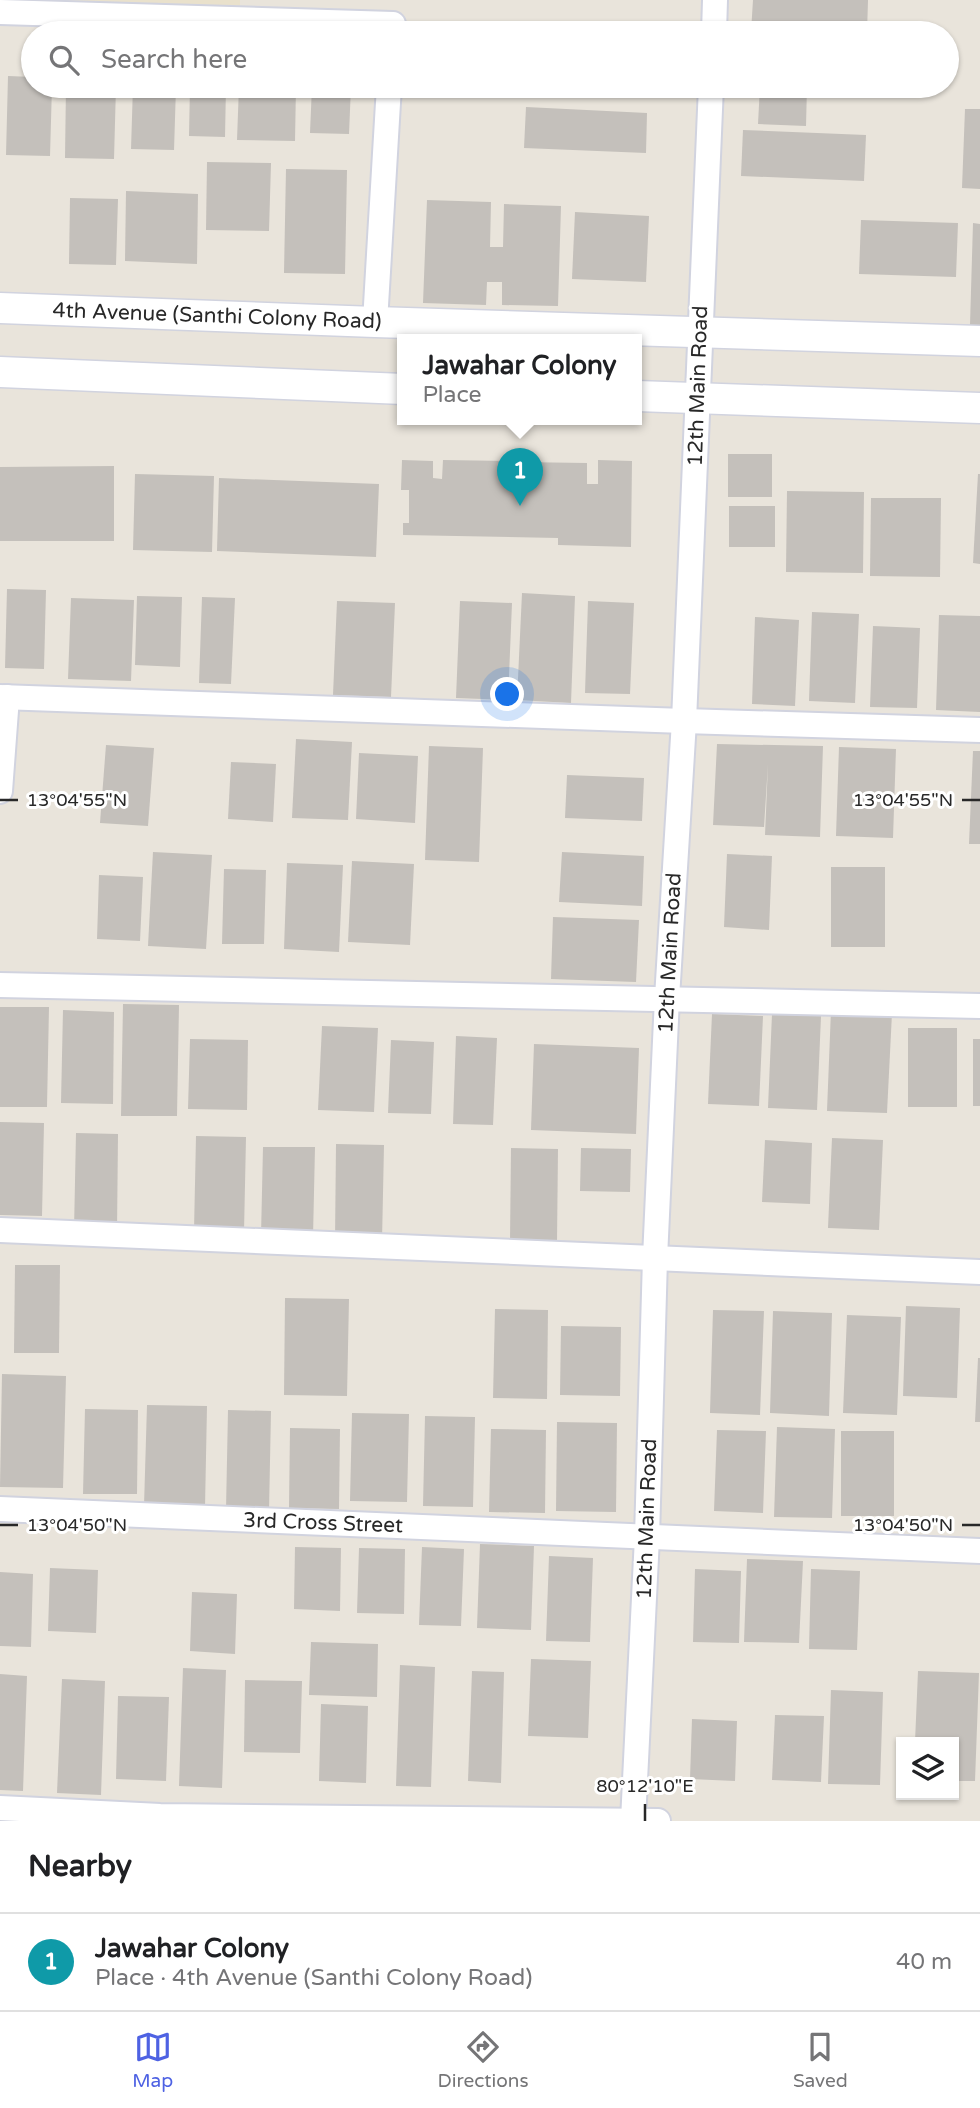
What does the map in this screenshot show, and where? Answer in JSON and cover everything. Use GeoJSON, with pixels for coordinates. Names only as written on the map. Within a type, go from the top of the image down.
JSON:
{"type":"FeatureCollection","features":[{"type":"Feature","properties":{"kind":"street"},"geometry":{"type":"LineString","coordinates":[[714,21],[715,0]]}},
{"type":"Feature","properties":{"kind":"street"},"geometry":{"type":"LineString","coordinates":[[0,12],[243,10],[393,19]]}},
{"type":"Feature","properties":{"kind":"street"},"geometry":{"type":"LineString","coordinates":[[375,322],[388,98]]}},
{"type":"Feature","properties":{"kind":"street","name":"12th Main Road"},"geometry":{"type":"LineString","coordinates":[[633,1820],[647,1537],[655,1258],[684,721],[710,98]]}},
{"type":"Feature","properties":{"kind":"street","name":"4th Avenue (Santhi Colony Road)"},"geometry":{"type":"LineString","coordinates":[[0,308],[980,341]]}},
{"type":"Feature","properties":{"kind":"street"},"geometry":{"type":"LineString","coordinates":[[0,372],[397,389]]}},
{"type":"Feature","properties":{"kind":"street"},"geometry":{"type":"LineString","coordinates":[[642,396],[980,408]]}},
{"type":"Feature","properties":{"kind":"street"},"geometry":{"type":"LineString","coordinates":[[0,791],[4,697],[980,730]]}},
{"type":"Feature","properties":{"kind":"street"},"geometry":{"type":"LineString","coordinates":[[0,985],[980,1006]]}},
{"type":"Feature","properties":{"kind":"street"},"geometry":{"type":"LineString","coordinates":[[0,1230],[980,1272]]}},
{"type":"Feature","properties":{"kind":"street","name":"3rd Cross Street"},"geometry":{"type":"LineString","coordinates":[[0,1509],[980,1551]]}},
{"type":"Feature","properties":{"kind":"street"},"geometry":{"type":"LineString","coordinates":[[5,1812],[160,1819],[658,1821]]}},
{"type":"Feature","properties":{"kind":"shaded area"},"geometry":{"type":"Polygon","coordinates":[[[62,0],[240,0],[240,7],[62,0]]]}},
{"type":"Feature","properties":{"kind":"building"},"geometry":{"type":"Polygon","coordinates":[[[753,0],[868,0],[867,21],[752,21],[753,0]]]}},
{"type":"Feature","properties":{"kind":"building"},"geometry":{"type":"Polygon","coordinates":[[[8,76],[21,77],[21,98],[52,98],[50,156],[6,155],[8,76]]]}},
{"type":"Feature","properties":{"kind":"building"},"geometry":{"type":"Polygon","coordinates":[[[66,98],[116,98],[114,159],[65,158],[66,98]]]}},
{"type":"Feature","properties":{"kind":"building"},"geometry":{"type":"Polygon","coordinates":[[[133,98],[176,98],[174,150],[131,149],[133,98]]]}},
{"type":"Feature","properties":{"kind":"building"},"geometry":{"type":"Polygon","coordinates":[[[190,98],[226,98],[225,137],[189,136],[190,98]]]}},
{"type":"Feature","properties":{"kind":"building"},"geometry":{"type":"Polygon","coordinates":[[[239,98],[296,98],[295,141],[237,140],[239,98]]]}},
{"type":"Feature","properties":{"kind":"building"},"geometry":{"type":"Polygon","coordinates":[[[311,98],[350,98],[349,134],[310,133],[311,98]]]}},
{"type":"Feature","properties":{"kind":"building"},"geometry":{"type":"Polygon","coordinates":[[[759,98],[807,98],[806,126],[758,124],[759,98]]]}},
{"type":"Feature","properties":{"kind":"building"},"geometry":{"type":"Polygon","coordinates":[[[526,107],[647,113],[646,153],[524,148],[526,107]]]}},
{"type":"Feature","properties":{"kind":"building"},"geometry":{"type":"Polygon","coordinates":[[[965,109],[980,109],[980,189],[962,188],[965,109]]]}},
{"type":"Feature","properties":{"kind":"building"},"geometry":{"type":"Polygon","coordinates":[[[743,130],[866,135],[864,181],[741,176],[743,130]]]}},
{"type":"Feature","properties":{"kind":"building"},"geometry":{"type":"Polygon","coordinates":[[[207,162],[271,163],[269,231],[206,230],[207,162]]]}},
{"type":"Feature","properties":{"kind":"building"},"geometry":{"type":"Polygon","coordinates":[[[286,169],[347,170],[345,274],[284,273],[286,169]]]}},
{"type":"Feature","properties":{"kind":"building"},"geometry":{"type":"Polygon","coordinates":[[[126,191],[198,194],[197,264],[125,261],[126,191]]]}},
{"type":"Feature","properties":{"kind":"building"},"geometry":{"type":"Polygon","coordinates":[[[70,198],[118,199],[116,265],[69,264],[70,198]]]}},
{"type":"Feature","properties":{"kind":"building"},"geometry":{"type":"Polygon","coordinates":[[[427,200],[491,202],[490,247],[503,247],[504,204],[561,206],[558,306],[502,305],[502,282],[487,282],[486,305],[423,303],[427,200]]]}},
{"type":"Feature","properties":{"kind":"building"},"geometry":{"type":"Polygon","coordinates":[[[575,212],[649,216],[646,282],[572,279],[575,212]]]}},
{"type":"Feature","properties":{"kind":"building"},"geometry":{"type":"Polygon","coordinates":[[[861,220],[958,223],[956,277],[859,274],[861,220]]]}},
{"type":"Feature","properties":{"kind":"building"},"geometry":{"type":"Polygon","coordinates":[[[973,223],[980,224],[980,325],[970,325],[973,223]]]}},
{"type":"Feature","properties":{"kind":"building"},"geometry":{"type":"Polygon","coordinates":[[[728,454],[772,454],[772,497],[728,497],[728,454]]]}},
{"type":"Feature","properties":{"kind":"building"},"geometry":{"type":"Polygon","coordinates":[[[402,460],[433,461],[433,478],[442,479],[443,460],[508,461],[508,480],[518,480],[519,462],[587,463],[587,484],[598,484],[598,460],[632,461],[631,547],[558,545],[558,538],[403,535],[403,523],[409,523],[409,490],[401,490],[402,460]]]}},
{"type":"Feature","properties":{"kind":"building"},"geometry":{"type":"Polygon","coordinates":[[[114,466],[114,541],[0,541],[0,467],[114,466]]]}},
{"type":"Feature","properties":{"kind":"building"},"geometry":{"type":"Polygon","coordinates":[[[135,474],[214,476],[212,552],[133,550],[135,474]]]}},
{"type":"Feature","properties":{"kind":"building"},"geometry":{"type":"Polygon","coordinates":[[[980,474],[980,564],[973,563],[980,474]]]}},
{"type":"Feature","properties":{"kind":"building"},"geometry":{"type":"Polygon","coordinates":[[[219,478],[379,484],[376,557],[217,551],[219,478]]]}},
{"type":"Feature","properties":{"kind":"building"},"geometry":{"type":"Polygon","coordinates":[[[787,491],[864,492],[863,573],[786,572],[787,491]]]}},
{"type":"Feature","properties":{"kind":"building"},"geometry":{"type":"Polygon","coordinates":[[[871,498],[941,498],[940,577],[870,576],[871,498]]]}},
{"type":"Feature","properties":{"kind":"building"},"geometry":{"type":"Polygon","coordinates":[[[729,506],[775,506],[775,547],[729,547],[729,506]]]}},
{"type":"Feature","properties":{"kind":"building"},"geometry":{"type":"Polygon","coordinates":[[[7,589],[46,590],[44,669],[5,668],[7,589]]]}},
{"type":"Feature","properties":{"kind":"building"},"geometry":{"type":"Polygon","coordinates":[[[522,593],[575,596],[571,703],[517,700],[522,593]]]}},
{"type":"Feature","properties":{"kind":"building"},"geometry":{"type":"Polygon","coordinates":[[[137,596],[182,597],[180,667],[135,665],[137,596]]]}},
{"type":"Feature","properties":{"kind":"building"},"geometry":{"type":"Polygon","coordinates":[[[202,597],[235,598],[231,684],[199,683],[202,597]]]}},
{"type":"Feature","properties":{"kind":"building"},"geometry":{"type":"Polygon","coordinates":[[[71,598],[134,600],[131,681],[68,679],[71,598]]]}},
{"type":"Feature","properties":{"kind":"building"},"geometry":{"type":"Polygon","coordinates":[[[337,601],[395,603],[391,697],[333,695],[337,601]]]}},
{"type":"Feature","properties":{"kind":"building"},"geometry":{"type":"Polygon","coordinates":[[[460,601],[512,603],[508,700],[456,698],[460,601]]]}},
{"type":"Feature","properties":{"kind":"building"},"geometry":{"type":"Polygon","coordinates":[[[588,601],[634,603],[630,694],[585,693],[588,601]]]}},
{"type":"Feature","properties":{"kind":"building"},"geometry":{"type":"Polygon","coordinates":[[[812,612],[859,614],[855,703],[809,701],[812,612]]]}},
{"type":"Feature","properties":{"kind":"building"},"geometry":{"type":"Polygon","coordinates":[[[939,615],[980,616],[980,712],[936,710],[939,615]]]}},
{"type":"Feature","properties":{"kind":"building"},"geometry":{"type":"Polygon","coordinates":[[[755,617],[799,620],[795,706],[752,704],[755,617]]]}},
{"type":"Feature","properties":{"kind":"building"},"geometry":{"type":"Polygon","coordinates":[[[873,626],[920,628],[917,708],[870,707],[873,626]]]}},
{"type":"Feature","properties":{"kind":"building"},"geometry":{"type":"Polygon","coordinates":[[[296,739],[352,742],[348,820],[292,818],[296,739]]]}},
{"type":"Feature","properties":{"kind":"building"},"geometry":{"type":"Polygon","coordinates":[[[717,744],[823,746],[820,837],[765,835],[768,764],[764,827],[713,825],[717,744]]]}},
{"type":"Feature","properties":{"kind":"building"},"geometry":{"type":"Polygon","coordinates":[[[106,745],[154,748],[148,826],[100,823],[106,745]]]}},
{"type":"Feature","properties":{"kind":"building"},"geometry":{"type":"Polygon","coordinates":[[[429,746],[483,748],[479,862],[425,860],[429,746]]]}},
{"type":"Feature","properties":{"kind":"building"},"geometry":{"type":"Polygon","coordinates":[[[839,747],[896,749],[893,838],[836,836],[839,747]]]}},
{"type":"Feature","properties":{"kind":"building"},"geometry":{"type":"Polygon","coordinates":[[[973,751],[980,751],[980,844],[969,844],[973,751]]]}},
{"type":"Feature","properties":{"kind":"building"},"geometry":{"type":"Polygon","coordinates":[[[359,753],[418,756],[415,823],[356,819],[359,753]]]}},
{"type":"Feature","properties":{"kind":"building"},"geometry":{"type":"Polygon","coordinates":[[[231,762],[276,764],[273,822],[228,819],[231,762]]]}},
{"type":"Feature","properties":{"kind":"building"},"geometry":{"type":"Polygon","coordinates":[[[567,775],[644,778],[642,821],[565,818],[567,775]]]}},
{"type":"Feature","properties":{"kind":"building"},"geometry":{"type":"Polygon","coordinates":[[[153,852],[212,855],[206,949],[148,946],[153,852]]]}},
{"type":"Feature","properties":{"kind":"building"},"geometry":{"type":"Polygon","coordinates":[[[562,852],[644,856],[642,906],[559,902],[562,852]]]}},
{"type":"Feature","properties":{"kind":"building"},"geometry":{"type":"Polygon","coordinates":[[[727,854],[772,856],[769,930],[724,927],[727,854]]]}},
{"type":"Feature","properties":{"kind":"building"},"geometry":{"type":"Polygon","coordinates":[[[352,861],[414,864],[410,945],[348,942],[352,861]]]}},
{"type":"Feature","properties":{"kind":"building"},"geometry":{"type":"Polygon","coordinates":[[[287,863],[343,865],[339,952],[284,949],[287,863]]]}},
{"type":"Feature","properties":{"kind":"building"},"geometry":{"type":"Polygon","coordinates":[[[831,867],[885,867],[885,947],[831,947],[831,867]]]}},
{"type":"Feature","properties":{"kind":"building"},"geometry":{"type":"Polygon","coordinates":[[[224,869],[266,870],[264,944],[222,944],[224,869]]]}},
{"type":"Feature","properties":{"kind":"building"},"geometry":{"type":"Polygon","coordinates":[[[99,875],[143,877],[140,941],[97,939],[99,875]]]}},
{"type":"Feature","properties":{"kind":"building"},"geometry":{"type":"Polygon","coordinates":[[[553,917],[639,920],[636,982],[551,979],[553,917]]]}},
{"type":"Feature","properties":{"kind":"building"},"geometry":{"type":"Polygon","coordinates":[[[123,1004],[179,1005],[177,1116],[121,1116],[123,1004]]]}},
{"type":"Feature","properties":{"kind":"building"},"geometry":{"type":"Polygon","coordinates":[[[0,1007],[49,1007],[47,1107],[0,1107],[0,1007]]]}},
{"type":"Feature","properties":{"kind":"building"},"geometry":{"type":"Polygon","coordinates":[[[63,1010],[114,1012],[113,1104],[61,1103],[63,1010]]]}},
{"type":"Feature","properties":{"kind":"building"},"geometry":{"type":"Polygon","coordinates":[[[831,1010],[892,1013],[887,1113],[827,1111],[831,1010]]]}},
{"type":"Feature","properties":{"kind":"building"},"geometry":{"type":"Polygon","coordinates":[[[712,1014],[763,1016],[759,1106],[708,1104],[712,1014]]]}},
{"type":"Feature","properties":{"kind":"building"},"geometry":{"type":"Polygon","coordinates":[[[772,1014],[821,1016],[817,1110],[768,1108],[772,1014]]]}},
{"type":"Feature","properties":{"kind":"building"},"geometry":{"type":"Polygon","coordinates":[[[322,1026],[378,1028],[374,1112],[318,1110],[322,1026]]]}},
{"type":"Feature","properties":{"kind":"building"},"geometry":{"type":"Polygon","coordinates":[[[908,1028],[957,1028],[957,1107],[908,1107],[908,1028]]]}},
{"type":"Feature","properties":{"kind":"building"},"geometry":{"type":"Polygon","coordinates":[[[456,1036],[497,1038],[493,1125],[453,1124],[456,1036]]]}},
{"type":"Feature","properties":{"kind":"building"},"geometry":{"type":"Polygon","coordinates":[[[190,1039],[248,1040],[247,1110],[188,1109],[190,1039]]]}},
{"type":"Feature","properties":{"kind":"building"},"geometry":{"type":"Polygon","coordinates":[[[973,1039],[980,1039],[980,1106],[973,1106],[973,1039]]]}},
{"type":"Feature","properties":{"kind":"building"},"geometry":{"type":"Polygon","coordinates":[[[391,1040],[434,1042],[431,1114],[388,1113],[391,1040]]]}},
{"type":"Feature","properties":{"kind":"building"},"geometry":{"type":"Polygon","coordinates":[[[534,1044],[639,1048],[636,1134],[531,1130],[534,1044]]]}},
{"type":"Feature","properties":{"kind":"building"},"geometry":{"type":"Polygon","coordinates":[[[0,1122],[44,1123],[42,1216],[0,1215],[0,1122]]]}},
{"type":"Feature","properties":{"kind":"building"},"geometry":{"type":"Polygon","coordinates":[[[76,1133],[118,1134],[117,1231],[74,1230],[76,1133]]]}},
{"type":"Feature","properties":{"kind":"building"},"geometry":{"type":"Polygon","coordinates":[[[196,1136],[246,1137],[244,1232],[194,1231],[196,1136]]]}},
{"type":"Feature","properties":{"kind":"building"},"geometry":{"type":"Polygon","coordinates":[[[832,1138],[883,1140],[879,1230],[828,1228],[832,1138]]]}},
{"type":"Feature","properties":{"kind":"building"},"geometry":{"type":"Polygon","coordinates":[[[765,1140],[812,1143],[810,1204],[762,1202],[765,1140]]]}},
{"type":"Feature","properties":{"kind":"building"},"geometry":{"type":"Polygon","coordinates":[[[336,1144],[384,1145],[382,1241],[335,1240],[336,1144]]]}},
{"type":"Feature","properties":{"kind":"building"},"geometry":{"type":"Polygon","coordinates":[[[263,1147],[315,1147],[313,1237],[261,1236],[263,1147]]]}},
{"type":"Feature","properties":{"kind":"building"},"geometry":{"type":"Polygon","coordinates":[[[511,1148],[558,1149],[557,1241],[510,1241],[511,1148]]]}},
{"type":"Feature","properties":{"kind":"building"},"geometry":{"type":"Polygon","coordinates":[[[581,1148],[631,1149],[630,1192],[580,1191],[581,1148]]]}},
{"type":"Feature","properties":{"kind":"building"},"geometry":{"type":"Polygon","coordinates":[[[15,1265],[60,1265],[59,1353],[14,1353],[15,1265]]]}},
{"type":"Feature","properties":{"kind":"building"},"geometry":{"type":"Polygon","coordinates":[[[285,1298],[349,1299],[347,1396],[284,1395],[285,1298]]]}},
{"type":"Feature","properties":{"kind":"building"},"geometry":{"type":"Polygon","coordinates":[[[906,1306],[960,1308],[957,1398],[903,1396],[906,1306]]]}},
{"type":"Feature","properties":{"kind":"building"},"geometry":{"type":"Polygon","coordinates":[[[495,1309],[548,1310],[547,1399],[493,1398],[495,1309]]]}},
{"type":"Feature","properties":{"kind":"building"},"geometry":{"type":"Polygon","coordinates":[[[713,1310],[764,1311],[760,1415],[710,1413],[713,1310]]]}},
{"type":"Feature","properties":{"kind":"building"},"geometry":{"type":"Polygon","coordinates":[[[773,1311],[832,1313],[829,1416],[770,1413],[773,1311]]]}},
{"type":"Feature","properties":{"kind":"building"},"geometry":{"type":"Polygon","coordinates":[[[847,1315],[901,1317],[897,1415],[843,1413],[847,1315]]]}},
{"type":"Feature","properties":{"kind":"building"},"geometry":{"type":"Polygon","coordinates":[[[561,1326],[621,1327],[620,1396],[560,1395],[561,1326]]]}},
{"type":"Feature","properties":{"kind":"building"},"geometry":{"type":"Polygon","coordinates":[[[978,1358],[980,1422],[975,1422],[978,1358]]]}},
{"type":"Feature","properties":{"kind":"building"},"geometry":{"type":"Polygon","coordinates":[[[2,1374],[66,1376],[63,1488],[0,1487],[2,1374]]]}},
{"type":"Feature","properties":{"kind":"building"},"geometry":{"type":"Polygon","coordinates":[[[147,1405],[207,1406],[205,1507],[144,1506],[147,1405]]]}},
{"type":"Feature","properties":{"kind":"building"},"geometry":{"type":"Polygon","coordinates":[[[85,1409],[138,1410],[137,1494],[83,1494],[85,1409]]]}},
{"type":"Feature","properties":{"kind":"building"},"geometry":{"type":"Polygon","coordinates":[[[228,1410],[271,1411],[269,1511],[226,1510],[228,1410]]]}},
{"type":"Feature","properties":{"kind":"building"},"geometry":{"type":"Polygon","coordinates":[[[352,1413],[409,1414],[407,1502],[350,1501],[352,1413]]]}},
{"type":"Feature","properties":{"kind":"building"},"geometry":{"type":"Polygon","coordinates":[[[425,1416],[475,1417],[473,1507],[423,1506],[425,1416]]]}},
{"type":"Feature","properties":{"kind":"building"},"geometry":{"type":"Polygon","coordinates":[[[557,1422],[617,1423],[616,1512],[556,1511],[557,1422]]]}},
{"type":"Feature","properties":{"kind":"building"},"geometry":{"type":"Polygon","coordinates":[[[777,1427],[835,1429],[832,1518],[774,1517],[777,1427]]]}},
{"type":"Feature","properties":{"kind":"building"},"geometry":{"type":"Polygon","coordinates":[[[290,1428],[340,1429],[339,1509],[289,1508],[290,1428]]]}},
{"type":"Feature","properties":{"kind":"building"},"geometry":{"type":"Polygon","coordinates":[[[491,1429],[546,1430],[545,1513],[489,1512],[491,1429]]]}},
{"type":"Feature","properties":{"kind":"building"},"geometry":{"type":"Polygon","coordinates":[[[717,1430],[766,1431],[763,1513],[714,1511],[717,1430]]]}},
{"type":"Feature","properties":{"kind":"building"},"geometry":{"type":"Polygon","coordinates":[[[841,1431],[894,1431],[894,1516],[841,1516],[841,1431]]]}},
{"type":"Feature","properties":{"kind":"building"},"geometry":{"type":"Polygon","coordinates":[[[480,1544],[534,1546],[531,1630],[477,1628],[480,1544]]]}},
{"type":"Feature","properties":{"kind":"building"},"geometry":{"type":"Polygon","coordinates":[[[295,1547],[341,1548],[340,1611],[294,1609],[295,1547]]]}},
{"type":"Feature","properties":{"kind":"building"},"geometry":{"type":"Polygon","coordinates":[[[422,1547],[464,1549],[461,1626],[419,1625],[422,1547]]]}},
{"type":"Feature","properties":{"kind":"building"},"geometry":{"type":"Polygon","coordinates":[[[359,1548],[405,1549],[404,1614],[357,1613],[359,1548]]]}},
{"type":"Feature","properties":{"kind":"building"},"geometry":{"type":"Polygon","coordinates":[[[549,1556],[593,1558],[590,1642],[546,1641],[549,1556]]]}},
{"type":"Feature","properties":{"kind":"building"},"geometry":{"type":"Polygon","coordinates":[[[747,1559],[803,1561],[799,1643],[744,1642],[747,1559]]]}},
{"type":"Feature","properties":{"kind":"building"},"geometry":{"type":"Polygon","coordinates":[[[50,1568],[98,1570],[96,1633],[48,1631],[50,1568]]]}},
{"type":"Feature","properties":{"kind":"building"},"geometry":{"type":"Polygon","coordinates":[[[695,1569],[741,1571],[739,1643],[693,1642],[695,1569]]]}},
{"type":"Feature","properties":{"kind":"building"},"geometry":{"type":"Polygon","coordinates":[[[811,1569],[860,1571],[857,1650],[809,1649],[811,1569]]]}},
{"type":"Feature","properties":{"kind":"building"},"geometry":{"type":"Polygon","coordinates":[[[0,1572],[33,1574],[31,1647],[0,1646],[0,1572]]]}},
{"type":"Feature","properties":{"kind":"building"},"geometry":{"type":"Polygon","coordinates":[[[192,1592],[237,1594],[235,1654],[190,1651],[192,1592]]]}},
{"type":"Feature","properties":{"kind":"building"},"geometry":{"type":"Polygon","coordinates":[[[311,1642],[378,1644],[377,1697],[309,1695],[311,1642]]]}},
{"type":"Feature","properties":{"kind":"building"},"geometry":{"type":"Polygon","coordinates":[[[531,1659],[591,1661],[588,1738],[528,1736],[531,1659]]]}},
{"type":"Feature","properties":{"kind":"building"},"geometry":{"type":"Polygon","coordinates":[[[400,1665],[435,1667],[431,1787],[396,1786],[400,1665]]]}},
{"type":"Feature","properties":{"kind":"building"},"geometry":{"type":"Polygon","coordinates":[[[183,1668],[226,1670],[222,1788],[179,1786],[183,1668]]]}},
{"type":"Feature","properties":{"kind":"building"},"geometry":{"type":"Polygon","coordinates":[[[472,1671],[504,1672],[501,1783],[468,1781],[472,1671]]]}},
{"type":"Feature","properties":{"kind":"building"},"geometry":{"type":"Polygon","coordinates":[[[918,1671],[979,1673],[975,1781],[959,1781],[959,1737],[915,1737],[918,1671]]]}},
{"type":"Feature","properties":{"kind":"building"},"geometry":{"type":"Polygon","coordinates":[[[0,1674],[27,1676],[23,1791],[0,1790],[0,1674]]]}},
{"type":"Feature","properties":{"kind":"building"},"geometry":{"type":"Polygon","coordinates":[[[62,1679],[105,1681],[101,1795],[57,1793],[62,1679]]]}},
{"type":"Feature","properties":{"kind":"building"},"geometry":{"type":"Polygon","coordinates":[[[245,1680],[302,1681],[300,1753],[244,1752],[245,1680]]]}},
{"type":"Feature","properties":{"kind":"building"},"geometry":{"type":"Polygon","coordinates":[[[831,1690],[883,1692],[880,1785],[828,1784],[831,1690]]]}},
{"type":"Feature","properties":{"kind":"building"},"geometry":{"type":"Polygon","coordinates":[[[118,1696],[169,1697],[166,1781],[116,1779],[118,1696]]]}},
{"type":"Feature","properties":{"kind":"building"},"geometry":{"type":"Polygon","coordinates":[[[321,1704],[368,1706],[366,1783],[319,1781],[321,1704]]]}},
{"type":"Feature","properties":{"kind":"building"},"geometry":{"type":"Polygon","coordinates":[[[775,1715],[824,1716],[821,1782],[772,1780],[775,1715]]]}},
{"type":"Feature","properties":{"kind":"building"},"geometry":{"type":"Polygon","coordinates":[[[692,1719],[737,1721],[735,1781],[690,1779],[692,1719]]]}},
{"type":"Feature","properties":{"kind":"place","name":"Jawahar Colony"},"geometry":{"type":"Point","coordinates":[520,506]}}]}
